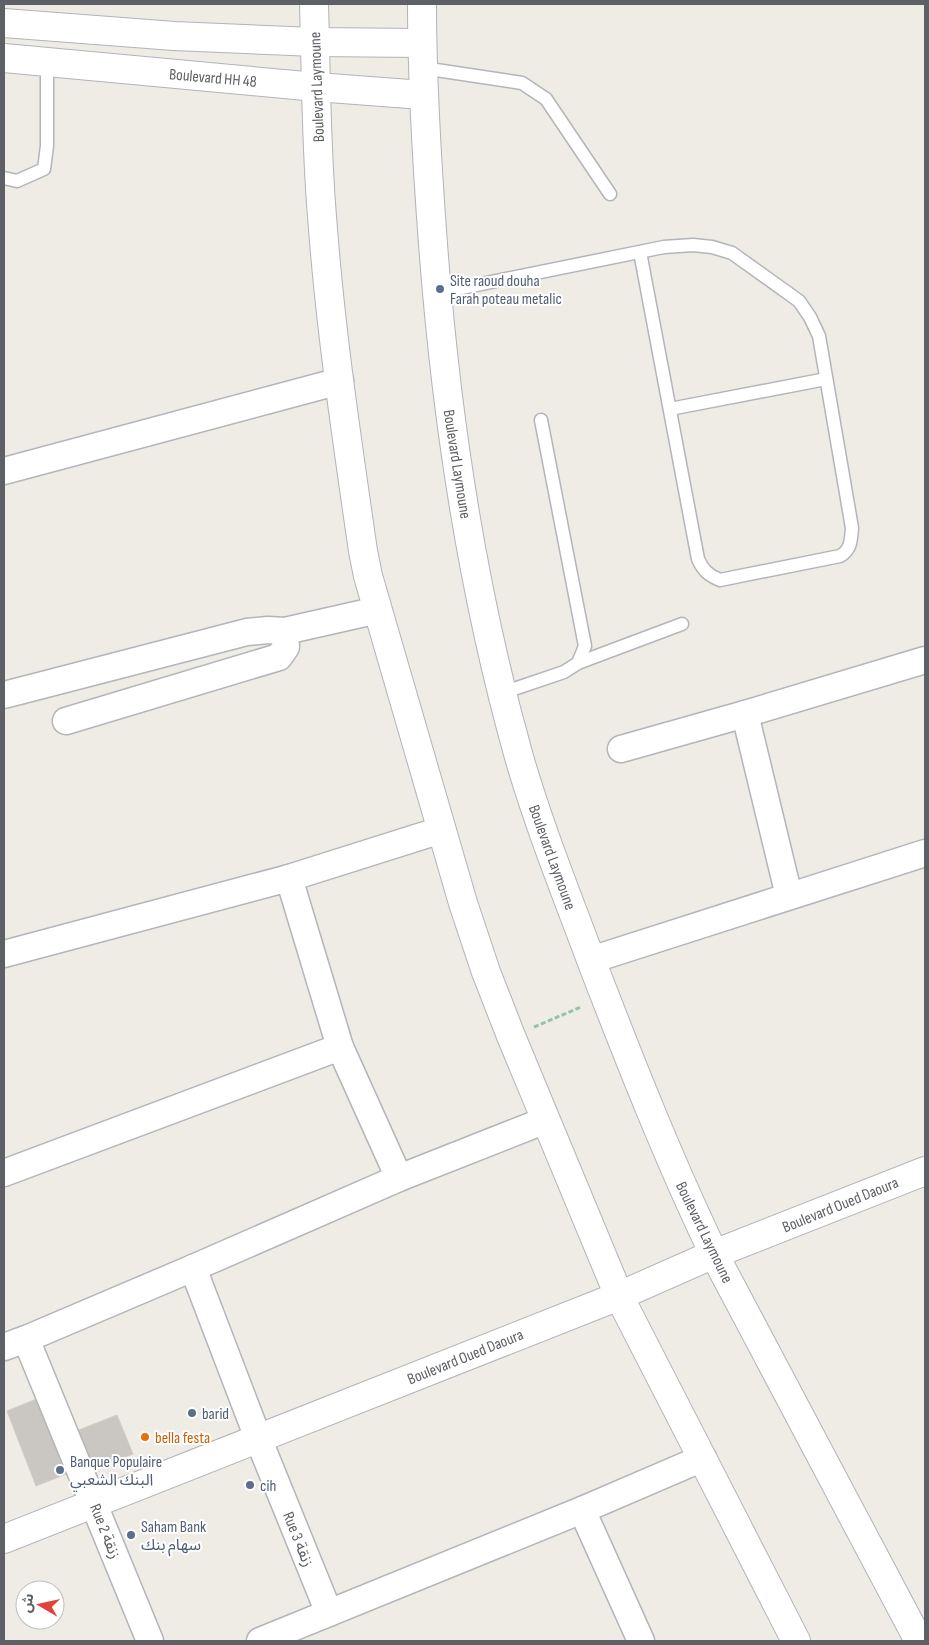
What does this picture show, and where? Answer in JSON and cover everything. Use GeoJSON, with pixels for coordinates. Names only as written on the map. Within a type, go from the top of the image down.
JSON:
{"type":"FeatureCollection","features":[{"type":"Feature","properties":{"kind":"main road","name":"Boulevard Laymoune"},"geometry":{"type":"LineString","coordinates":[[314,4],[322,218],[340,381],[363,551],[368,576],[441,830],[486,972],[619,1296],[796,1641]]}},
{"type":"Feature","properties":{"kind":"main road","name":"Boulevard Laymoune"},"geometry":{"type":"LineString","coordinates":[[422,4],[423,95],[437,294],[453,439],[476,578],[502,693],[535,808],[638,1080],[693,1210],[714,1254],[921,1639]]}},
{"type":"Feature","properties":{"kind":"main road"},"geometry":{"type":"LineString","coordinates":[[4,23],[174,36],[315,42],[422,56]]}},
{"type":"Feature","properties":{"kind":"main road","name":"Boulevard HH 48"},"geometry":{"type":"LineString","coordinates":[[4,58],[423,95]]}},
{"type":"Feature","properties":{"kind":"main road","name":"Boulevard Oued Daoura"},"geometry":{"type":"LineString","coordinates":[[4,1539],[619,1296],[714,1254],[925,1171]]}},
{"type":"Feature","properties":{"kind":"street"},"geometry":{"type":"LineString","coordinates":[[4,471],[340,381]]}},
{"type":"Feature","properties":{"kind":"street"},"geometry":{"type":"LineString","coordinates":[[4,695],[247,632],[285,631],[378,610]]}},
{"type":"Feature","properties":{"kind":"street"},"geometry":{"type":"LineString","coordinates":[[66,720],[279,657],[286,647],[285,631]]}},
{"type":"Feature","properties":{"kind":"street"},"geometry":{"type":"LineString","coordinates":[[621,749],[925,660]]}},
{"type":"Feature","properties":{"kind":"street"},"geometry":{"type":"LineString","coordinates":[[745,714],[789,896]]}},
{"type":"Feature","properties":{"kind":"street"},"geometry":{"type":"LineString","coordinates":[[4,954],[289,878],[441,830]]}},
{"type":"Feature","properties":{"kind":"street"},"geometry":{"type":"LineString","coordinates":[[591,960],[925,853]]}},
{"type":"Feature","properties":{"kind":"street"},"geometry":{"type":"LineString","coordinates":[[289,878],[340,1047],[399,1178]]}},
{"type":"Feature","properties":{"kind":"street"},"geometry":{"type":"LineString","coordinates":[[4,1173],[340,1047]]}},
{"type":"Feature","properties":{"kind":"street"},"geometry":{"type":"LineString","coordinates":[[15,1343],[399,1178],[546,1120]]}},
{"type":"Feature","properties":{"kind":"street","name":"Rue 3 زنقة"},"geometry":{"type":"LineString","coordinates":[[193,1268],[258,1438],[329,1613]]}},
{"type":"Feature","properties":{"kind":"street","name":"Rue 2 زنقة"},"geometry":{"type":"LineString","coordinates":[[15,1343],[95,1503],[150,1641]]}},
{"type":"Feature","properties":{"kind":"street"},"geometry":{"type":"LineString","coordinates":[[260,1641],[292,1636],[329,1613],[582,1510],[703,1458]]}},
{"type":"Feature","properties":{"kind":"street"},"geometry":{"type":"LineString","coordinates":[[582,1510],[640,1641]]}},
{"type":"Feature","properties":{"kind":"lane"},"geometry":{"type":"LineString","coordinates":[[422,56],[522,83],[546,99],[610,194]]}},
{"type":"Feature","properties":{"kind":"lane"},"geometry":{"type":"LineString","coordinates":[[4,178],[17,180],[44,169],[47,146],[47,62]]}},
{"type":"Feature","properties":{"kind":"lane"},"geometry":{"type":"LineString","coordinates":[[437,294],[664,247],[693,245],[712,247],[732,254],[799,301],[810,317],[819,336],[852,528],[847,552],[840,556],[822,560],[720,580],[711,576],[703,569],[698,559],[640,252]]}},
{"type":"Feature","properties":{"kind":"lane"},"geometry":{"type":"LineString","coordinates":[[670,409],[826,379]]}},
{"type":"Feature","properties":{"kind":"lane"},"geometry":{"type":"LineString","coordinates":[[541,420],[585,646],[578,663]]}},
{"type":"Feature","properties":{"kind":"lane"},"geometry":{"type":"LineString","coordinates":[[502,693],[564,672],[578,663],[682,624]]}},
{"type":"Feature","properties":{"kind":"building"},"geometry":{"type":"Polygon","coordinates":[[[39,1398],[69,1473],[36,1486],[7,1411],[39,1398]]]}},
{"type":"Feature","properties":{"kind":"building"},"geometry":{"type":"Polygon","coordinates":[[[117,1415],[133,1454],[89,1471],[74,1432],[117,1415]]]}},
{"type":"Feature","properties":{"kind":"place","name":"Site raoud douha Farah poteau metalic"},"geometry":{"type":"Point","coordinates":[440,289]}},
{"type":"Feature","properties":{"kind":"place","name":"barid"},"geometry":{"type":"Point","coordinates":[192,1413]}},
{"type":"Feature","properties":{"kind":"place","name":"bella festa"},"geometry":{"type":"Point","coordinates":[145,1437]}},
{"type":"Feature","properties":{"kind":"place","name":"Banque Populaire البنك الشعبي"},"geometry":{"type":"Point","coordinates":[60,1470]}},
{"type":"Feature","properties":{"kind":"place","name":"cih"},"geometry":{"type":"Point","coordinates":[250,1485]}},
{"type":"Feature","properties":{"kind":"place","name":"Saham Bank سهام بنك"},"geometry":{"type":"Point","coordinates":[131,1535]}}]}
